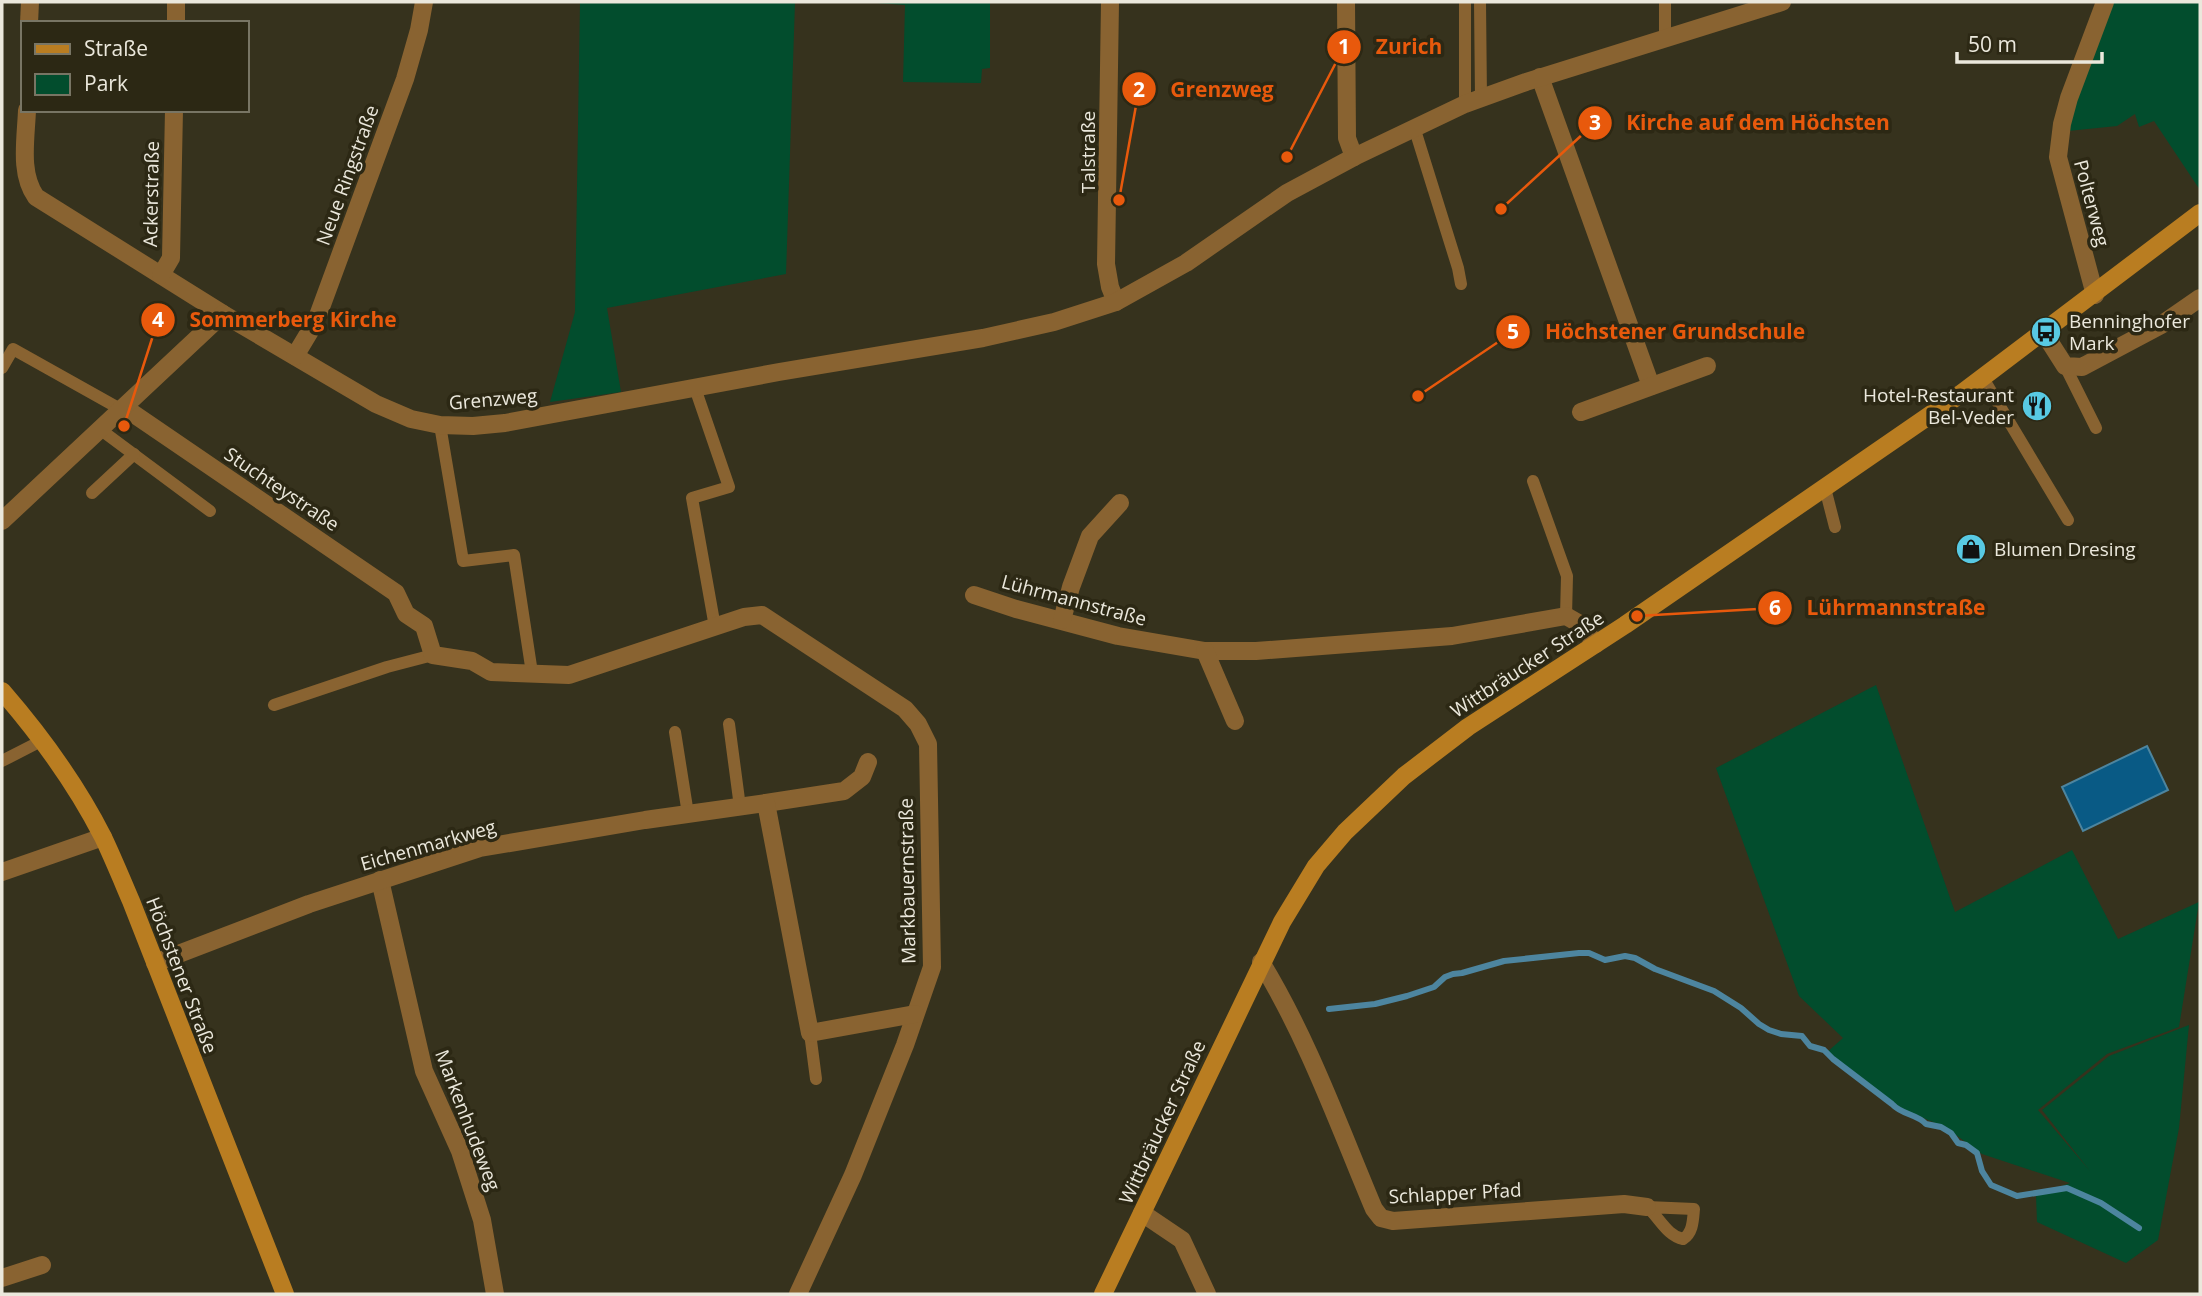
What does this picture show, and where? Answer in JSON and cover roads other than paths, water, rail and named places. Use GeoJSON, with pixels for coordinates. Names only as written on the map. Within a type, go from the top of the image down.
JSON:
{"type":"FeatureCollection","features":[{"type":"Feature","properties":{"kind":"main road","name":"Wittbräucker Straße"},"geometry":{"type":"LineString","coordinates":[[1102,1294],[1261,962],[1301,888],[1330,848],[1373,803],[1468,727],[1596,645],[1983,378],[2200,213]]}},
{"type":"Feature","properties":{"kind":"main road","name":"Höchstener Straße"},"geometry":{"type":"LineString","coordinates":[[2,691],[43,740],[103,837],[285,1294]]}},
{"type":"Feature","properties":{"kind":"street"},"geometry":{"type":"LineString","coordinates":[[29,21],[30,2]]}},
{"type":"Feature","properties":{"kind":"street"},"geometry":{"type":"LineString","coordinates":[[176,2],[176,21]]}},
{"type":"Feature","properties":{"kind":"street","name":"Neue Ringstraße"},"geometry":{"type":"LineString","coordinates":[[295,356],[316,321],[400,92],[419,30],[424,2]]}},
{"type":"Feature","properties":{"kind":"street","name":"Talstraße"},"geometry":{"type":"LineString","coordinates":[[1110,2],[1106,264],[1116,302]]}},
{"type":"Feature","properties":{"kind":"street"},"geometry":{"type":"LineString","coordinates":[[1346,2],[1348,138],[1354,157]]}},
{"type":"Feature","properties":{"kind":"street","name":"Grenzweg"},"geometry":{"type":"LineString","coordinates":[[27,112],[26,173],[29,186],[36,197],[55,211],[376,404],[411,419],[440,425],[505,424],[1054,323],[1116,302],[1186,263],[1287,193],[1354,157],[1473,101],[1540,77],[1782,2]]}},
{"type":"Feature","properties":{"kind":"street","name":"Polterweg"},"geometry":{"type":"LineString","coordinates":[[2095,295],[2058,157],[2062,124],[2069,98],[2105,2]]}},
{"type":"Feature","properties":{"kind":"street"},"geometry":{"type":"LineString","coordinates":[[1540,77],[1651,387]]}},
{"type":"Feature","properties":{"kind":"street","name":"Ackerstraße"},"geometry":{"type":"LineString","coordinates":[[160,275],[171,258],[174,112]]}},
{"type":"Feature","properties":{"kind":"street"},"geometry":{"type":"LineString","coordinates":[[2044,333],[2065,366],[2082,366],[2161,325],[2200,298]]}},
{"type":"Feature","properties":{"kind":"street"},"geometry":{"type":"LineString","coordinates":[[2,521],[223,314]]}},
{"type":"Feature","properties":{"kind":"street"},"geometry":{"type":"LineString","coordinates":[[1581,412],[1707,366]]}},
{"type":"Feature","properties":{"kind":"street","name":"Stuchteystraße"},"geometry":{"type":"LineString","coordinates":[[123,409],[396,593],[406,614],[424,626],[433,655]]}},
{"type":"Feature","properties":{"kind":"street"},"geometry":{"type":"LineString","coordinates":[[1062,620],[1070,587],[1090,536],[1120,503]]}},
{"type":"Feature","properties":{"kind":"street","name":"Lührmannstraße"},"geometry":{"type":"LineString","coordinates":[[974,595],[1118,636],[1205,651],[1256,651],[1452,636],[1566,615]]}},
{"type":"Feature","properties":{"kind":"street","name":"Markbauernstraße"},"geometry":{"type":"LineString","coordinates":[[433,655],[472,661],[491,671],[569,675],[744,617],[762,615],[905,709],[918,724],[928,744],[932,967],[853,1175],[799,1294]]}},
{"type":"Feature","properties":{"kind":"street"},"geometry":{"type":"LineString","coordinates":[[1566,615],[1580,624],[1596,645]]}},
{"type":"Feature","properties":{"kind":"street"},"geometry":{"type":"LineString","coordinates":[[1205,651],[1235,721]]}},
{"type":"Feature","properties":{"kind":"street","name":"Eichenmarkweg"},"geometry":{"type":"LineString","coordinates":[[155,963],[380,880],[480,848],[844,791],[862,777],[868,762]]}},
{"type":"Feature","properties":{"kind":"street"},"geometry":{"type":"LineString","coordinates":[[766,803],[810,1033],[915,1014]]}},
{"type":"Feature","properties":{"kind":"street"},"geometry":{"type":"LineString","coordinates":[[2,872],[103,837]]}},
{"type":"Feature","properties":{"kind":"street","name":"Markenhudeweg"},"geometry":{"type":"LineString","coordinates":[[380,880],[424,1071],[460,1151],[482,1220],[495,1294]]}},
{"type":"Feature","properties":{"kind":"street","name":"Schlapper Pfad"},"geometry":{"type":"LineString","coordinates":[[1261,962],[1276,987],[1321,1081],[1374,1209],[1381,1218],[1393,1221],[1624,1204],[1647,1207]]}},
{"type":"Feature","properties":{"kind":"street"},"geometry":{"type":"LineString","coordinates":[[1142,1213],[1182,1240],[1207,1294]]}},
{"type":"Feature","properties":{"kind":"street"},"geometry":{"type":"LineString","coordinates":[[2,1278],[42,1265]]}},
{"type":"Feature","properties":{"kind":"lane"},"geometry":{"type":"LineString","coordinates":[[1465,2],[1473,101]]}},
{"type":"Feature","properties":{"kind":"lane"},"geometry":{"type":"LineString","coordinates":[[1473,101],[1480,2]]}},
{"type":"Feature","properties":{"kind":"lane"},"geometry":{"type":"LineString","coordinates":[[1665,2],[1665,38]]}},
{"type":"Feature","properties":{"kind":"lane"},"geometry":{"type":"LineString","coordinates":[[1415,130],[1461,284]]}},
{"type":"Feature","properties":{"kind":"lane","name":"Stuchteystraße"},"geometry":{"type":"LineString","coordinates":[[2,368],[13,349],[123,409]]}},
{"type":"Feature","properties":{"kind":"lane"},"geometry":{"type":"LineString","coordinates":[[2065,366],[2096,428]]}},
{"type":"Feature","properties":{"kind":"lane"},"geometry":{"type":"LineString","coordinates":[[1983,378],[2068,520]]}},
{"type":"Feature","properties":{"kind":"lane"},"geometry":{"type":"LineString","coordinates":[[695,388],[729,488],[692,498],[715,627]]}},
{"type":"Feature","properties":{"kind":"lane"},"geometry":{"type":"LineString","coordinates":[[440,425],[463,561],[514,555],[532,673]]}},
{"type":"Feature","properties":{"kind":"lane"},"geometry":{"type":"LineString","coordinates":[[101,430],[210,511]]}},
{"type":"Feature","properties":{"kind":"lane"},"geometry":{"type":"LineString","coordinates":[[92,493],[134,454]]}},
{"type":"Feature","properties":{"kind":"lane"},"geometry":{"type":"LineString","coordinates":[[1533,481],[1566,576],[1566,615]]}},
{"type":"Feature","properties":{"kind":"lane"},"geometry":{"type":"LineString","coordinates":[[1825,488],[1835,527]]}},
{"type":"Feature","properties":{"kind":"lane","name":"Markbauernstraße"},"geometry":{"type":"LineString","coordinates":[[274,705],[387,667],[433,655]]}},
{"type":"Feature","properties":{"kind":"lane"},"geometry":{"type":"LineString","coordinates":[[729,724],[740,807]]}},
{"type":"Feature","properties":{"kind":"lane"},"geometry":{"type":"LineString","coordinates":[[675,732],[688,814]]}},
{"type":"Feature","properties":{"kind":"lane"},"geometry":{"type":"LineString","coordinates":[[2,761],[43,740]]}},
{"type":"Feature","properties":{"kind":"lane"},"geometry":{"type":"LineString","coordinates":[[810,1033],[816,1079]]}},
{"type":"Feature","properties":{"kind":"water"},"geometry":{"type":"Polygon","coordinates":[[[2147,746],[2168,790],[2083,831],[2062,787],[2147,746]]]}},
{"type":"Feature","properties":{"kind":"waterway"},"geometry":{"type":"LineString","coordinates":[[1329,1009],[1375,1004],[1407,996],[1434,987],[1453,974],[1504,961],[1579,953],[1589,953],[1605,960],[1625,956],[1635,958],[1655,969],[1714,991],[1769,1030],[1802,1036],[1810,1046],[1824,1050],[1896,1108],[1926,1124],[1941,1127],[1951,1133],[1958,1143],[1977,1153],[1982,1171],[1991,1185],[2017,1196],[2067,1188],[2101,1203],[2139,1228]]}},
{"type":"Feature","properties":{"kind":"place","name":"Zurich"},"geometry":{"type":"Point","coordinates":[1287,157]}},
{"type":"Feature","properties":{"kind":"place","name":"Grenzweg"},"geometry":{"type":"Point","coordinates":[1119,200]}},
{"type":"Feature","properties":{"kind":"place","name":"Kirche auf dem Höchsten"},"geometry":{"type":"Point","coordinates":[1501,209]}},
{"type":"Feature","properties":{"kind":"place","name":"Benninghofer Mark"},"geometry":{"type":"Point","coordinates":[2046,332]}},
{"type":"Feature","properties":{"kind":"place","name":"Höchstener Grundschule"},"geometry":{"type":"Point","coordinates":[1418,396]}},
{"type":"Feature","properties":{"kind":"place","name":"Hotel-Restaurant Bel-Veder"},"geometry":{"type":"Point","coordinates":[2037,406]}},
{"type":"Feature","properties":{"kind":"place","name":"Sommerberg Kirche"},"geometry":{"type":"Point","coordinates":[124,426]}},
{"type":"Feature","properties":{"kind":"place","name":"Blumen Dresing"},"geometry":{"type":"Point","coordinates":[1971,549]}},
{"type":"Feature","properties":{"kind":"place","name":"Lührmannstraße"},"geometry":{"type":"Point","coordinates":[1637,616]}}]}
